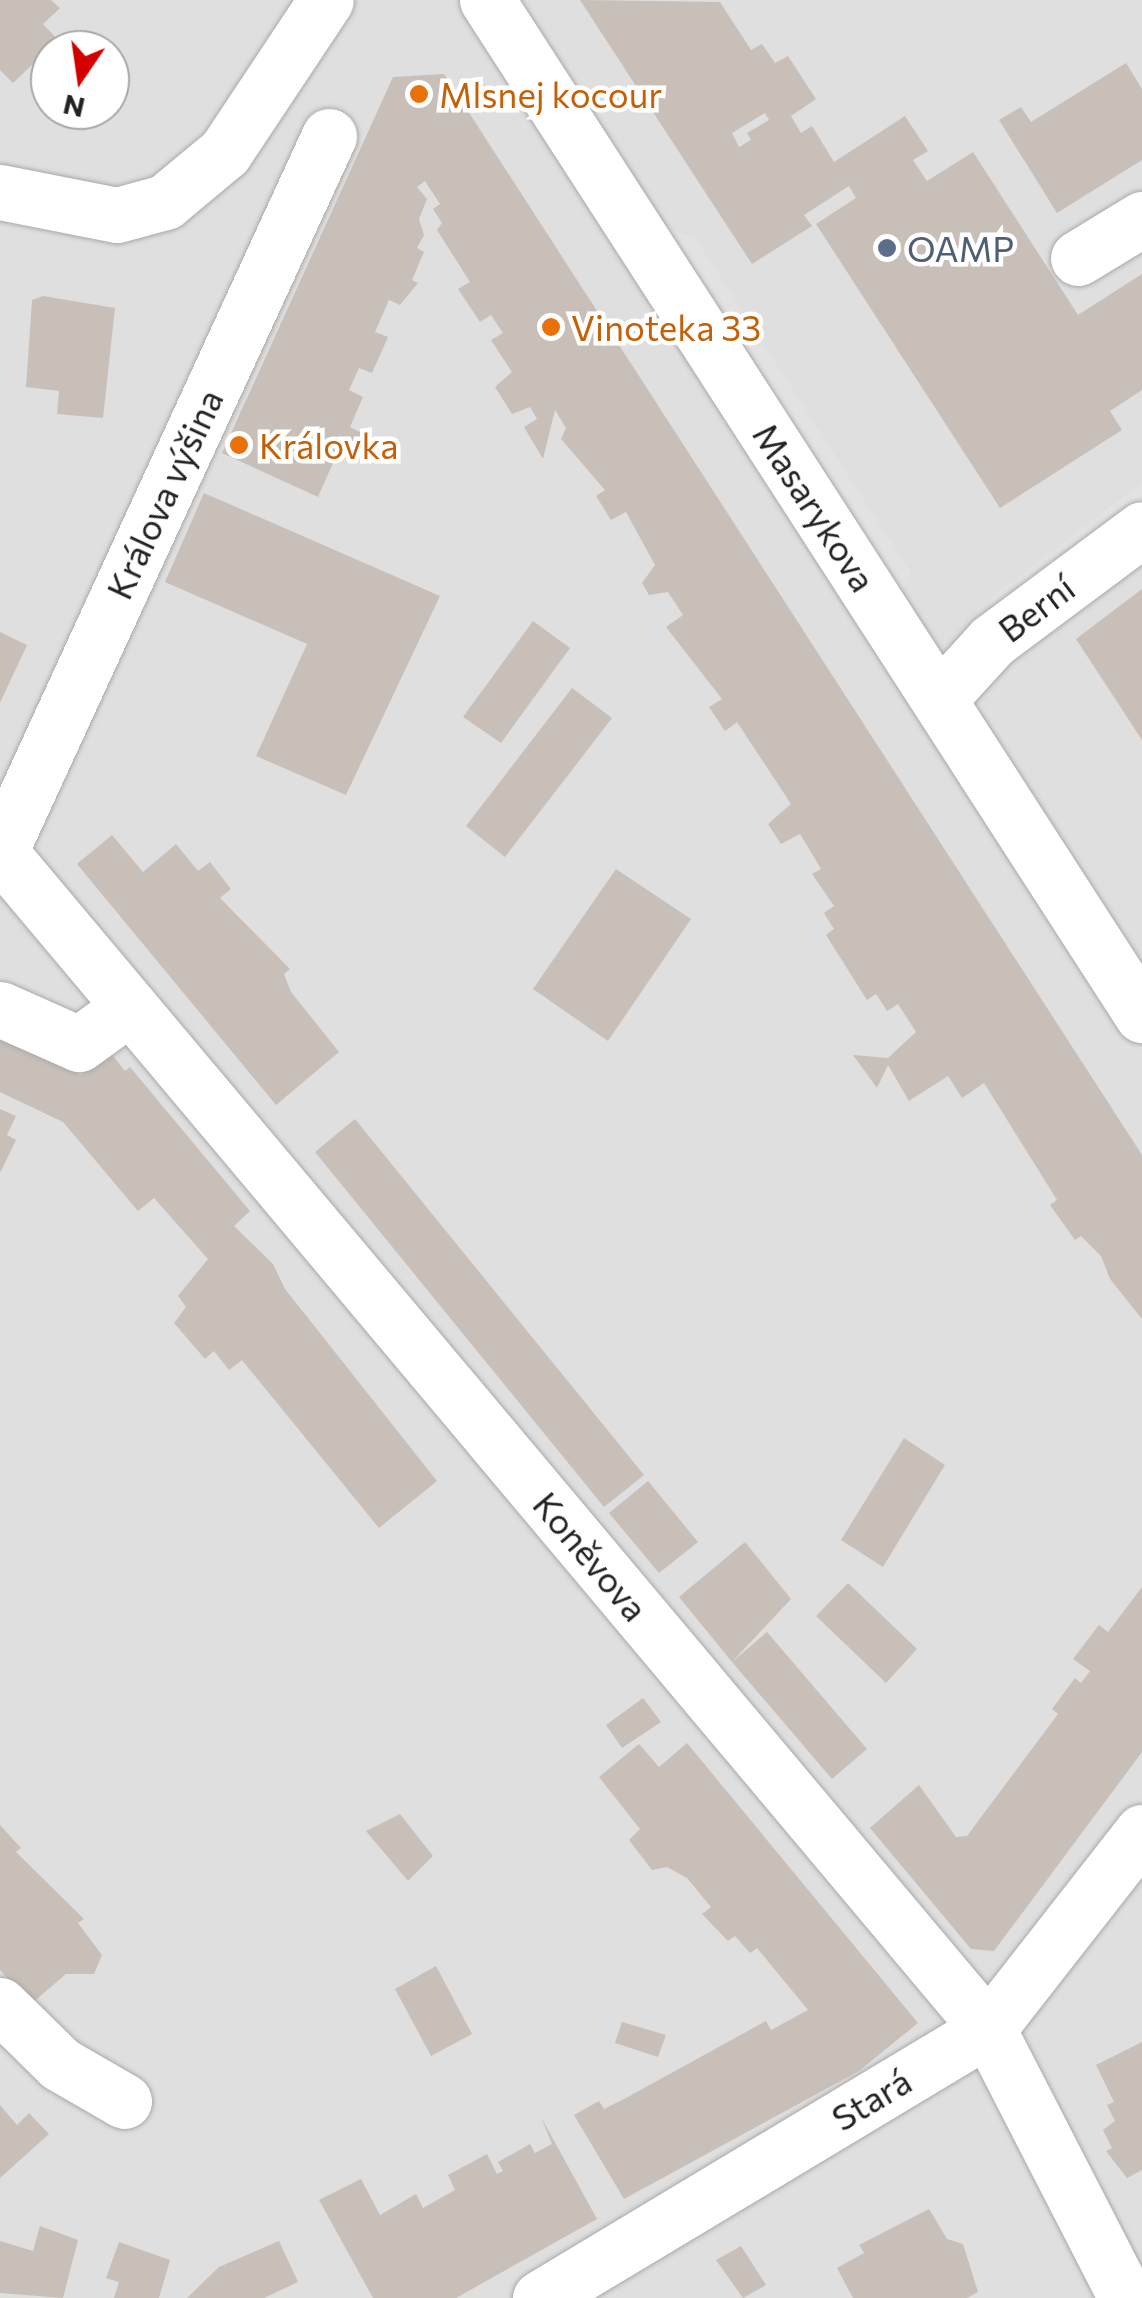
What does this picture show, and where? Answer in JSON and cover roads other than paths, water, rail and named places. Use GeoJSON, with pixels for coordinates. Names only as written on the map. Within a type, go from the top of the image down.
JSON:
{"type":"FeatureCollection","features":[{"type":"Feature","properties":{"kind":"street"},"geometry":{"type":"LineString","coordinates":[[0,192],[117,215],[165,202],[225,152],[326,0]]}},
{"type":"Feature","properties":{"kind":"street","name":"Masarykova"},"geometry":{"type":"LineString","coordinates":[[487,0],[1142,1015]]}},
{"type":"Feature","properties":{"kind":"street","name":"Králova výšina"},"geometry":{"type":"LineString","coordinates":[[0,852],[329,136]]}},
{"type":"Feature","properties":{"kind":"street"},"geometry":{"type":"LineString","coordinates":[[1078,258],[1142,219]]}},
{"type":"Feature","properties":{"kind":"street","name":"Berní"},"geometry":{"type":"LineString","coordinates":[[940,698],[992,641],[1142,529]]}},
{"type":"Feature","properties":{"kind":"street","name":"Koněvova"},"geometry":{"type":"LineString","coordinates":[[0,852],[988,2030],[1126,2298]]}},
{"type":"Feature","properties":{"kind":"street"},"geometry":{"type":"LineString","coordinates":[[0,1008],[80,1044],[130,1007]]}},
{"type":"Feature","properties":{"kind":"street","name":"Stará"},"geometry":{"type":"LineString","coordinates":[[540,2298],[988,2030],[1142,1832]]}},
{"type":"Feature","properties":{"kind":"street"},"geometry":{"type":"LineString","coordinates":[[0,2004],[60,2064],[124,2101]]}},
{"type":"Feature","properties":{"kind":"place","name":"Mlsnej kocour"},"geometry":{"type":"Point","coordinates":[419,94]}},
{"type":"Feature","properties":{"kind":"place","name":"OAMP"},"geometry":{"type":"Point","coordinates":[887,248]}},
{"type":"Feature","properties":{"kind":"place","name":"Vinoteka 33"},"geometry":{"type":"Point","coordinates":[551,327]}},
{"type":"Feature","properties":{"kind":"place","name":"Královka"},"geometry":{"type":"Point","coordinates":[239,445]}}]}
